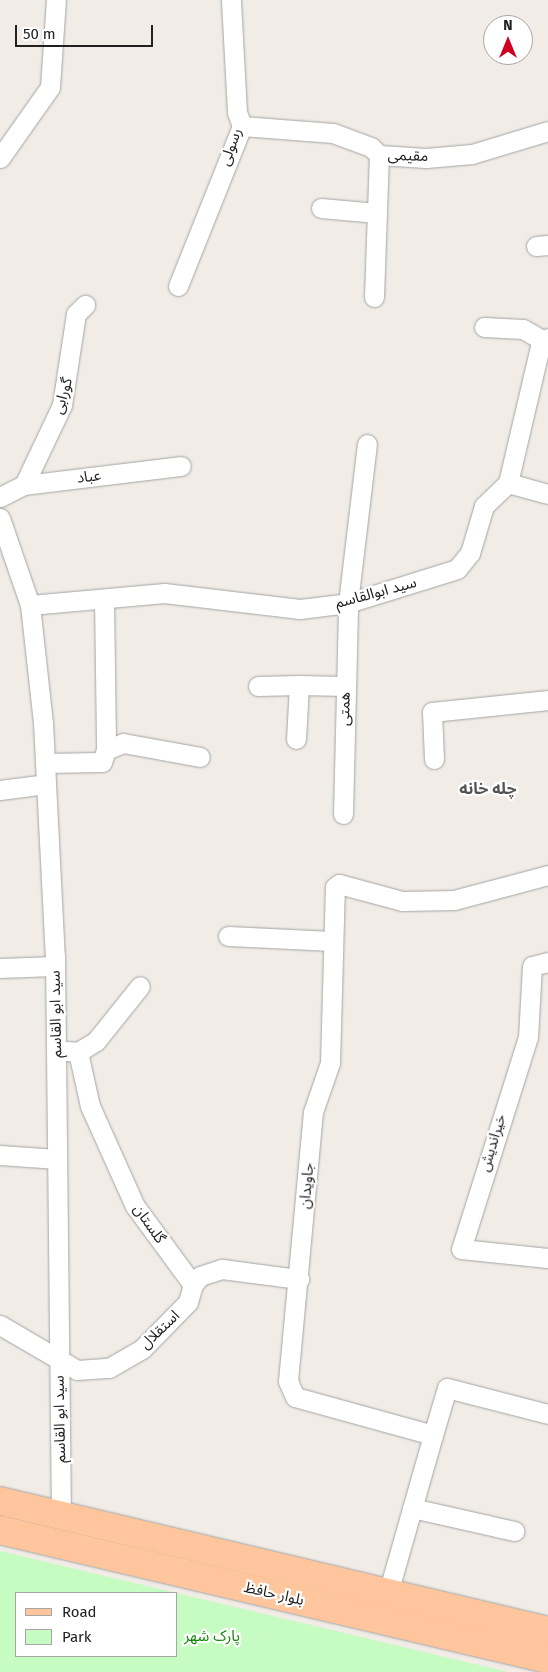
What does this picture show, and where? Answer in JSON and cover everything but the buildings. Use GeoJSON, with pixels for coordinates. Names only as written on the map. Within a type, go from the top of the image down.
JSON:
{"type":"FeatureCollection","features":[{"type":"Feature","properties":{"kind":"main road","name":"بلوار حافظ"},"geometry":{"type":"LineString","coordinates":[[0,1501],[548,1631]]}},
{"type":"Feature","properties":{"kind":"main road"},"geometry":{"type":"LineString","coordinates":[[58,1543],[61,1516]]}},
{"type":"Feature","properties":{"kind":"main road","name":"بلوار حافظ"},"geometry":{"type":"LineString","coordinates":[[0,1530],[548,1659]]}},
{"type":"Feature","properties":{"kind":"street"},"geometry":{"type":"LineString","coordinates":[[0,158],[50,87],[56,0]]}},
{"type":"Feature","properties":{"kind":"street","name":"رسولی"},"geometry":{"type":"LineString","coordinates":[[178,286],[242,126],[237,112],[231,0]]}},
{"type":"Feature","properties":{"kind":"street","name":"مقیمی"},"geometry":{"type":"LineString","coordinates":[[242,126],[333,133],[371,147],[379,155],[426,158],[472,154],[548,131]]}},
{"type":"Feature","properties":{"kind":"street"},"geometry":{"type":"LineString","coordinates":[[374,297],[379,155]]}},
{"type":"Feature","properties":{"kind":"street"},"geometry":{"type":"LineString","coordinates":[[321,208],[377,213]]}},
{"type":"Feature","properties":{"kind":"street","name":"گورابی"},"geometry":{"type":"LineString","coordinates":[[24,485],[62,405],[76,314],[85,305]]}},
{"type":"Feature","properties":{"kind":"street"},"geometry":{"type":"LineString","coordinates":[[484,326],[523,329],[546,339],[508,483],[548,494]]}},
{"type":"Feature","properties":{"kind":"street","name":"همتی"},"geometry":{"type":"LineString","coordinates":[[343,814],[348,603],[367,444]]}},
{"type":"Feature","properties":{"kind":"street","name":"عباد"},"geometry":{"type":"LineString","coordinates":[[0,497],[24,485],[180,466]]}},
{"type":"Feature","properties":{"kind":"street","name":"سید ابوالقاسم"},"geometry":{"type":"LineString","coordinates":[[30,605],[164,593],[300,609],[348,603],[457,569],[470,553],[484,506],[508,483]]}},
{"type":"Feature","properties":{"kind":"street","name":"سید ابو القاسم"},"geometry":{"type":"LineString","coordinates":[[0,518],[30,605],[45,764],[55,966],[61,1516]]}},
{"type":"Feature","properties":{"kind":"street"},"geometry":{"type":"LineString","coordinates":[[45,764],[102,762],[106,750],[104,598]]}},
{"type":"Feature","properties":{"kind":"street"},"geometry":{"type":"LineString","coordinates":[[296,739],[300,685]]}},
{"type":"Feature","properties":{"kind":"street"},"geometry":{"type":"LineString","coordinates":[[258,686],[345,686]]}},
{"type":"Feature","properties":{"kind":"street"},"geometry":{"type":"LineString","coordinates":[[434,759],[432,712],[548,700]]}},
{"type":"Feature","properties":{"kind":"street"},"geometry":{"type":"LineString","coordinates":[[106,750],[122,743],[200,757]]}},
{"type":"Feature","properties":{"kind":"street"},"geometry":{"type":"LineString","coordinates":[[0,790],[46,784]]}},
{"type":"Feature","properties":{"kind":"street","name":"جاویدان"},"geometry":{"type":"LineString","coordinates":[[433,1434],[295,1397],[288,1381],[299,1279],[313,1112],[330,1064],[335,887],[339,884],[402,901],[454,900],[548,875]]}},
{"type":"Feature","properties":{"kind":"street"},"geometry":{"type":"LineString","coordinates":[[228,936],[333,941]]}},
{"type":"Feature","properties":{"kind":"street","name":"خیراندیش"},"geometry":{"type":"LineString","coordinates":[[548,962],[532,966],[528,1037],[460,1250],[548,1258]]}},
{"type":"Feature","properties":{"kind":"street"},"geometry":{"type":"LineString","coordinates":[[0,968],[55,966]]}},
{"type":"Feature","properties":{"kind":"street"},"geometry":{"type":"LineString","coordinates":[[56,1051],[78,1052],[96,1041],[140,986]]}},
{"type":"Feature","properties":{"kind":"street","name":"گلستان"},"geometry":{"type":"LineString","coordinates":[[78,1052],[90,1106],[135,1206],[194,1286]]}},
{"type":"Feature","properties":{"kind":"street"},"geometry":{"type":"LineString","coordinates":[[0,1155],[57,1159]]}},
{"type":"Feature","properties":{"kind":"street"},"geometry":{"type":"LineString","coordinates":[[194,1286],[200,1276],[222,1269],[299,1279]]}},
{"type":"Feature","properties":{"kind":"street","name":"استقلال"},"geometry":{"type":"LineString","coordinates":[[0,1325],[77,1370],[109,1368],[142,1348],[188,1302],[194,1286]]}},
{"type":"Feature","properties":{"kind":"street"},"geometry":{"type":"LineString","coordinates":[[388,1593],[447,1388],[548,1414]]}},
{"type":"Feature","properties":{"kind":"street"},"geometry":{"type":"LineString","coordinates":[[412,1508],[514,1532]]}},
{"type":"Feature","properties":{"kind":"green space","name":"پارک شهر"},"geometry":{"type":"Polygon","coordinates":[[[0,1551],[172,1592],[15,1592],[15,1657],[178,1657],[178,1593],[508,1672],[0,1672],[0,1551]]]}},
{"type":"Feature","properties":{"kind":"district","name":"چله خانه"},"geometry":{"type":"Point","coordinates":[488,789]}}]}
